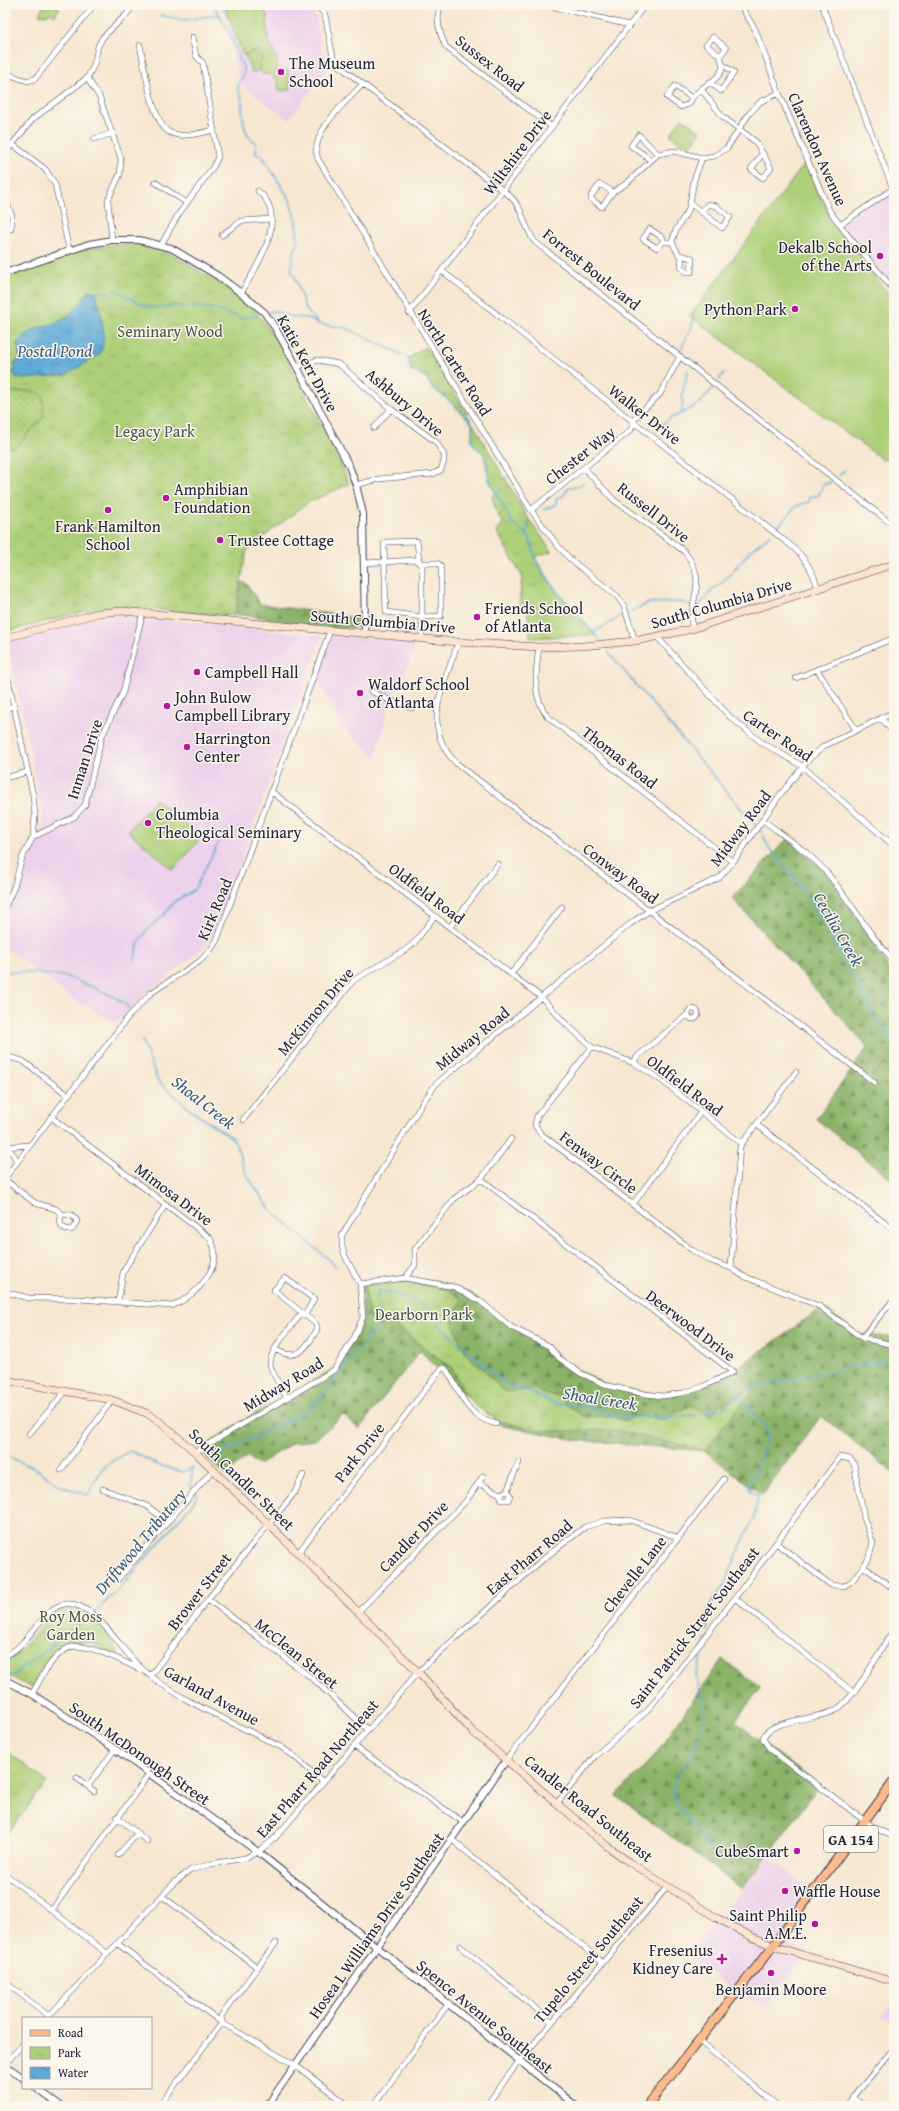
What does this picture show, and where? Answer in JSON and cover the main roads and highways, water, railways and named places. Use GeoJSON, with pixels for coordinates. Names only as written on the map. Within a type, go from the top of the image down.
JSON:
{"type":"FeatureCollection","features":[{"type":"Feature","properties":{"kind":"main road","name":"South Columbia Drive"},"geometry":{"type":"LineString","coordinates":[[5,638],[99,613],[143,612],[458,642],[539,647],[582,646],[634,641],[692,629],[818,590],[894,564]]}},
{"type":"Feature","properties":{"kind":"main road","name":"South Candler Street"},"geometry":{"type":"LineString","coordinates":[[5,1380],[112,1400],[146,1413],[160,1422],[195,1452],[418,1672]]}},
{"type":"Feature","properties":{"kind":"main road","name":"Candler Road Southeast"},"geometry":{"type":"LineString","coordinates":[[418,1672],[472,1731],[558,1802],[607,1846],[667,1887],[717,1918],[754,1938],[773,1946],[894,1982]]}},
{"type":"Feature","properties":{"kind":"main road","name":"GA 154"},"geometry":{"type":"LineString","coordinates":[[647,2106],[773,1946],[894,1781]]}},
{"type":"Feature","properties":{"kind":"water","name":"Postal Pond"},"geometry":{"type":"Polygon","coordinates":[[[89,291],[96,292],[101,315],[103,339],[100,354],[66,375],[24,379],[15,377],[13,371],[16,370],[14,363],[19,360],[20,356],[17,344],[22,338],[33,330],[66,317],[76,308],[89,291]]]}},
{"type":"Feature","properties":{"kind":"waterway"},"geometry":{"type":"LineString","coordinates":[[213,5],[227,27],[244,70],[238,90],[241,96],[247,134],[256,143],[256,155],[261,154],[290,200],[296,222],[298,244],[293,254],[291,271],[295,277],[305,308],[318,323]]}},
{"type":"Feature","properties":{"kind":"waterway"},"geometry":{"type":"LineString","coordinates":[[160,15],[185,20],[220,14]]}},
{"type":"Feature","properties":{"kind":"waterway","name":"Cecilia Creek"},"geometry":{"type":"LineString","coordinates":[[96,292],[109,292],[115,290],[149,308],[176,306],[210,308],[241,318],[258,316]]}},
{"type":"Feature","properties":{"kind":"waterway"},"geometry":{"type":"LineString","coordinates":[[681,349],[692,327],[694,310]]}},
{"type":"Feature","properties":{"kind":"waterway","name":"Cecilia Creek"},"geometry":{"type":"LineString","coordinates":[[269,312],[274,311],[293,317],[308,318],[319,324],[346,328],[409,358],[410,370],[425,376],[432,388],[438,391],[465,415],[472,424],[472,441],[484,454],[491,484],[513,524],[529,536],[537,563],[556,590],[599,639]]}},
{"type":"Feature","properties":{"kind":"waterway"},"geometry":{"type":"LineString","coordinates":[[655,430],[671,418],[682,413],[683,391],[688,370]]}},
{"type":"Feature","properties":{"kind":"waterway"},"geometry":{"type":"LineString","coordinates":[[719,380],[724,373]]}},
{"type":"Feature","properties":{"kind":"waterway"},"geometry":{"type":"LineString","coordinates":[[683,413],[701,402],[713,388]]}},
{"type":"Feature","properties":{"kind":"waterway"},"geometry":{"type":"LineString","coordinates":[[839,475],[845,470]]}},
{"type":"Feature","properties":{"kind":"waterway"},"geometry":{"type":"LineString","coordinates":[[503,480],[507,477]]}},
{"type":"Feature","properties":{"kind":"waterway"},"geometry":{"type":"LineString","coordinates":[[543,510],[555,505],[557,498],[562,497],[569,487],[577,487],[584,482]]}},
{"type":"Feature","properties":{"kind":"waterway"},"geometry":{"type":"LineString","coordinates":[[776,529],[796,506],[809,502],[810,497],[819,495],[823,485],[831,482]]}},
{"type":"Feature","properties":{"kind":"waterway","name":"Cecilia Creek"},"geometry":{"type":"LineString","coordinates":[[496,493],[502,489]]}},
{"type":"Feature","properties":{"kind":"waterway"},"geometry":{"type":"LineString","coordinates":[[526,522],[529,527],[526,535]]}},
{"type":"Feature","properties":{"kind":"waterway"},"geometry":{"type":"LineString","coordinates":[[695,606],[700,605],[713,589],[722,583],[751,550],[771,534]]}},
{"type":"Feature","properties":{"kind":"waterway"},"geometry":{"type":"LineString","coordinates":[[630,612],[649,603],[682,602],[688,604]]}},
{"type":"Feature","properties":{"kind":"waterway"},"geometry":{"type":"LineString","coordinates":[[594,632],[623,615]]}},
{"type":"Feature","properties":{"kind":"waterway","name":"Cecilia Creek"},"geometry":{"type":"LineString","coordinates":[[608,652],[757,827]]}},
{"type":"Feature","properties":{"kind":"waterway","name":"Cecilia Creek"},"geometry":{"type":"LineString","coordinates":[[761,831],[769,848],[792,874],[808,898],[864,995],[871,1013],[894,1040]]}},
{"type":"Feature","properties":{"kind":"waterway"},"geometry":{"type":"LineString","coordinates":[[134,961],[139,942],[147,930],[164,915],[175,901],[194,890],[219,842]]}},
{"type":"Feature","properties":{"kind":"waterway","name":"Shoal Creek"},"geometry":{"type":"LineString","coordinates":[[5,972],[65,976],[109,994],[125,1004],[129,1009]]}},
{"type":"Feature","properties":{"kind":"waterway","name":"Shoal Creek"},"geometry":{"type":"LineString","coordinates":[[142,1040],[158,1081],[193,1112],[231,1137],[236,1144],[246,1174],[270,1209],[336,1266]]}},
{"type":"Feature","properties":{"kind":"waterway","name":"Shoal Creek"},"geometry":{"type":"LineString","coordinates":[[213,1457],[310,1409],[376,1328],[380,1310],[377,1299],[378,1290],[416,1301],[431,1311],[437,1318],[441,1327],[500,1379],[516,1389],[524,1389],[553,1403],[594,1408],[615,1416],[656,1418],[698,1415],[723,1408],[738,1395],[753,1387],[879,1361],[894,1366]]}},
{"type":"Feature","properties":{"kind":"waterway"},"geometry":{"type":"LineString","coordinates":[[707,1631],[707,1613],[713,1600],[723,1587],[754,1519],[758,1495],[751,1492],[749,1486],[759,1462],[768,1430],[738,1395]]}},
{"type":"Feature","properties":{"kind":"waterway"},"geometry":{"type":"LineString","coordinates":[[5,1455],[38,1470],[61,1486],[88,1495],[96,1479],[104,1468],[115,1459],[131,1451],[158,1465],[183,1472],[194,1467]]}},
{"type":"Feature","properties":{"kind":"waterway","name":"Driftwood Tributary"},"geometry":{"type":"LineString","coordinates":[[94,1613],[122,1586],[192,1504],[198,1495],[190,1486],[193,1468]]}},
{"type":"Feature","properties":{"kind":"waterway","name":"Driftwood Tributary"},"geometry":{"type":"LineString","coordinates":[[6,1679],[28,1664],[91,1615]]}},
{"type":"Feature","properties":{"kind":"waterway"},"geometry":{"type":"LineString","coordinates":[[706,1638],[696,1677],[705,1707],[702,1726],[694,1748],[673,1786],[677,1805],[721,1861]]}},
{"type":"Feature","properties":{"kind":"place","name":"The Museum School"},"geometry":{"type":"Point","coordinates":[281,72]}},
{"type":"Feature","properties":{"kind":"place","name":"Dekalb School of the Arts"},"geometry":{"type":"Point","coordinates":[880,256]}},
{"type":"Feature","properties":{"kind":"place","name":"Python Park"},"geometry":{"type":"Point","coordinates":[795,309]}},
{"type":"Feature","properties":{"kind":"place","name":"Amphibian Foundation"},"geometry":{"type":"Point","coordinates":[166,498]}},
{"type":"Feature","properties":{"kind":"place","name":"Frank Hamilton School"},"geometry":{"type":"Point","coordinates":[108,510]}},
{"type":"Feature","properties":{"kind":"place","name":"Trustee Cottage"},"geometry":{"type":"Point","coordinates":[220,540]}},
{"type":"Feature","properties":{"kind":"place","name":"Friends School of Atlanta"},"geometry":{"type":"Point","coordinates":[477,617]}},
{"type":"Feature","properties":{"kind":"place","name":"Campbell Hall"},"geometry":{"type":"Point","coordinates":[197,672]}},
{"type":"Feature","properties":{"kind":"place","name":"Waldorf School of Atlanta"},"geometry":{"type":"Point","coordinates":[360,693]}},
{"type":"Feature","properties":{"kind":"place","name":"John Bulow Campbell Library"},"geometry":{"type":"Point","coordinates":[167,706]}},
{"type":"Feature","properties":{"kind":"place","name":"Harrington Center"},"geometry":{"type":"Point","coordinates":[187,747]}},
{"type":"Feature","properties":{"kind":"place","name":"Columbia Theological Seminary"},"geometry":{"type":"Point","coordinates":[148,823]}},
{"type":"Feature","properties":{"kind":"place","name":"CubeSmart"},"geometry":{"type":"Point","coordinates":[797,1851]}},
{"type":"Feature","properties":{"kind":"place","name":"Waffle House"},"geometry":{"type":"Point","coordinates":[785,1891]}},
{"type":"Feature","properties":{"kind":"place","name":"Saint Philip A.M.E."},"geometry":{"type":"Point","coordinates":[815,1924]}},
{"type":"Feature","properties":{"kind":"place","name":"Fresenius Kidney Care"},"geometry":{"type":"Point","coordinates":[722,1959]}},
{"type":"Feature","properties":{"kind":"place","name":"Benjamin Moore"},"geometry":{"type":"Point","coordinates":[771,1973]}},
{"type":"Feature","properties":{"kind":"park label","name":"Seminary Wood"},"geometry":{"type":"Point","coordinates":[170,331]}},
{"type":"Feature","properties":{"kind":"park label","name":"Legacy Park"},"geometry":{"type":"Point","coordinates":[155,431]}},
{"type":"Feature","properties":{"kind":"park label","name":"Dearborn Park"},"geometry":{"type":"Point","coordinates":[424,1314]}},
{"type":"Feature","properties":{"kind":"park label","name":"Roy Moss Garden"},"geometry":{"type":"Point","coordinates":[71,1625]}}]}
